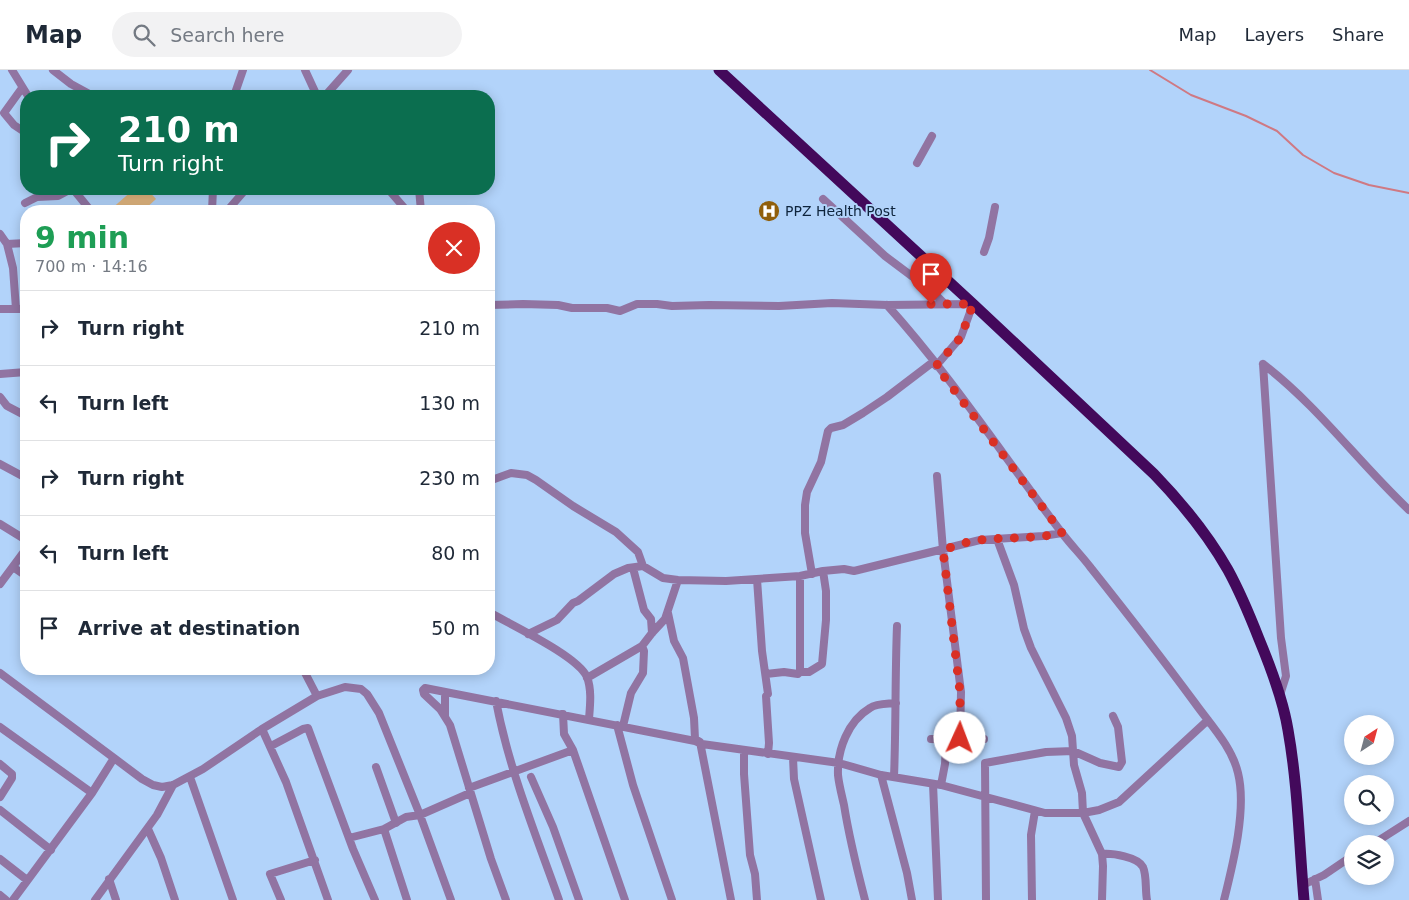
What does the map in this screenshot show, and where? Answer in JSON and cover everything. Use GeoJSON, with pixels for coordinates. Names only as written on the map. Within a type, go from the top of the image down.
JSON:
{"type":"FeatureCollection","features":[{"type":"Feature","properties":{"kind":"highway"},"geometry":{"type":"LineString","coordinates":[[719,70],[1154,474],[1199,526],[1228,570],[1246,606],[1269,664],[1284,713],[1289,739],[1299,826],[1304,900]]}},
{"type":"Feature","properties":{"kind":"street"},"geometry":{"type":"LineString","coordinates":[[12,70],[22,88]]}},
{"type":"Feature","properties":{"kind":"street"},"geometry":{"type":"LineString","coordinates":[[54,70],[71,84],[82,90]]}},
{"type":"Feature","properties":{"kind":"street"},"geometry":{"type":"LineString","coordinates":[[236,90],[242,70]]}},
{"type":"Feature","properties":{"kind":"street"},"geometry":{"type":"LineString","coordinates":[[305,70],[314,90]]}},
{"type":"Feature","properties":{"kind":"street"},"geometry":{"type":"LineString","coordinates":[[331,90],[348,70]]}},
{"type":"Feature","properties":{"kind":"street"},"geometry":{"type":"LineString","coordinates":[[20,91],[4,113],[20,129]]}},
{"type":"Feature","properties":{"kind":"street"},"geometry":{"type":"LineString","coordinates":[[918,163],[932,136]]}},
{"type":"Feature","properties":{"kind":"street"},"geometry":{"type":"LineString","coordinates":[[25,203],[37,197],[60,195]]}},
{"type":"Feature","properties":{"kind":"street"},"geometry":{"type":"LineString","coordinates":[[77,195],[86,205]]}},
{"type":"Feature","properties":{"kind":"street"},"geometry":{"type":"LineString","coordinates":[[231,205],[241,195]]}},
{"type":"Feature","properties":{"kind":"street"},"geometry":{"type":"LineString","coordinates":[[393,195],[402,205]]}},
{"type":"Feature","properties":{"kind":"street"},"geometry":{"type":"LineString","coordinates":[[823,199],[885,256],[933,292],[944,303]]}},
{"type":"Feature","properties":{"kind":"street"},"geometry":{"type":"LineString","coordinates":[[984,252],[990,238],[995,208]]}},
{"type":"Feature","properties":{"kind":"street"},"geometry":{"type":"LineString","coordinates":[[0,234],[7,244],[13,268],[16,309]]}},
{"type":"Feature","properties":{"kind":"street"},"geometry":{"type":"LineString","coordinates":[[7,244],[20,244]]}},
{"type":"Feature","properties":{"kind":"street"},"geometry":{"type":"LineString","coordinates":[[495,305],[558,305],[572,308],[607,308],[620,311],[637,304],[672,306],[779,306],[832,303],[887,305],[973,304],[961,337],[935,364],[887,398],[843,425],[831,428],[828,431],[821,462],[807,492],[805,505],[805,533],[812,574]]}},
{"type":"Feature","properties":{"kind":"street"},"geometry":{"type":"LineString","coordinates":[[887,305],[935,364],[1062,533],[1208,720],[1232,756],[1238,773],[1240,797],[1239,826],[1224,900]]}},
{"type":"Feature","properties":{"kind":"street"},"geometry":{"type":"LineString","coordinates":[[0,309],[20,309]]}},
{"type":"Feature","properties":{"kind":"street"},"geometry":{"type":"LineString","coordinates":[[1279,696],[1286,676],[1281,638],[1263,364],[1281,378],[1333,430],[1381,483],[1409,510]]}},
{"type":"Feature","properties":{"kind":"street"},"geometry":{"type":"LineString","coordinates":[[0,374],[20,372]]}},
{"type":"Feature","properties":{"kind":"street"},"geometry":{"type":"LineString","coordinates":[[0,398],[7,406],[20,413]]}},
{"type":"Feature","properties":{"kind":"street"},"geometry":{"type":"LineString","coordinates":[[0,464],[20,475]]}},
{"type":"Feature","properties":{"kind":"street"},"geometry":{"type":"LineString","coordinates":[[495,479],[511,473],[527,475],[568,504],[616,532],[638,552],[643,566],[663,578],[678,580],[720,582],[800,576],[844,569],[854,571],[980,540],[1062,533]]}},
{"type":"Feature","properties":{"kind":"street"},"geometry":{"type":"LineString","coordinates":[[937,476],[943,550],[960,692],[960,738]]}},
{"type":"Feature","properties":{"kind":"street"},"geometry":{"type":"LineString","coordinates":[[0,524],[20,536]]}},
{"type":"Feature","properties":{"kind":"street"},"geometry":{"type":"LineString","coordinates":[[997,539],[1014,585],[1024,629],[1042,671],[1066,718],[1072,736],[1074,765],[1082,793],[1083,814],[1102,854],[1102,900]]}},
{"type":"Feature","properties":{"kind":"street"},"geometry":{"type":"LineString","coordinates":[[0,584],[20,557]]}},
{"type":"Feature","properties":{"kind":"street"},"geometry":{"type":"LineString","coordinates":[[528,634],[557,620],[573,603],[614,574],[628,568],[643,566]]}},
{"type":"Feature","properties":{"kind":"street"},"geometry":{"type":"LineString","coordinates":[[13,567],[20,572]]}},
{"type":"Feature","properties":{"kind":"street"},"geometry":{"type":"LineString","coordinates":[[633,568],[644,610],[651,620],[652,632]]}},
{"type":"Feature","properties":{"kind":"street"},"geometry":{"type":"LineString","coordinates":[[766,674],[784,672],[798,674],[800,672],[809,672],[822,664],[824,659],[826,591],[823,571]]}},
{"type":"Feature","properties":{"kind":"street"},"geometry":{"type":"LineString","coordinates":[[800,576],[800,672]]}},
{"type":"Feature","properties":{"kind":"street"},"geometry":{"type":"LineString","coordinates":[[757,579],[762,651],[768,694],[766,696],[768,754]]}},
{"type":"Feature","properties":{"kind":"street"},"geometry":{"type":"LineString","coordinates":[[587,678],[642,646],[652,632],[663,622],[668,613],[678,580]]}},
{"type":"Feature","properties":{"kind":"street"},"geometry":{"type":"LineString","coordinates":[[668,613],[674,641],[684,658],[694,718],[695,738],[700,744],[731,900]]}},
{"type":"Feature","properties":{"kind":"street"},"geometry":{"type":"LineString","coordinates":[[495,615],[564,654],[579,666],[587,678],[590,696],[590,719]]}},
{"type":"Feature","properties":{"kind":"street"},"geometry":{"type":"LineString","coordinates":[[894,777],[897,626]]}},
{"type":"Feature","properties":{"kind":"street"},"geometry":{"type":"LineString","coordinates":[[642,646],[644,651],[643,673],[631,693],[620,726],[633,785],[672,900]]}},
{"type":"Feature","properties":{"kind":"street"},"geometry":{"type":"LineString","coordinates":[[0,673],[142,779],[162,787],[173,785],[190,777],[262,729],[318,696],[344,688],[354,687],[361,689],[367,694],[379,713],[451,900]]}},
{"type":"Feature","properties":{"kind":"street"},"geometry":{"type":"LineString","coordinates":[[306,675],[318,696]]}},
{"type":"Feature","properties":{"kind":"street"},"geometry":{"type":"LineString","coordinates":[[506,900],[469,790],[450,725],[440,709],[423,693],[423,690],[427,688],[590,719],[700,744],[839,763],[882,775],[937,784],[1045,813],[1083,814],[1119,802],[1208,720]]}},
{"type":"Feature","properties":{"kind":"street"},"geometry":{"type":"LineString","coordinates":[[445,692],[445,716]]}},
{"type":"Feature","properties":{"kind":"street"},"geometry":{"type":"LineString","coordinates":[[496,701],[513,771],[559,900]]}},
{"type":"Feature","properties":{"kind":"street"},"geometry":{"type":"LineString","coordinates":[[864,900],[845,816],[838,776],[839,763],[848,730],[862,714],[870,707],[896,703]]}},
{"type":"Feature","properties":{"kind":"street"},"geometry":{"type":"LineString","coordinates":[[563,714],[564,734],[573,750],[625,900]]}},
{"type":"Feature","properties":{"kind":"street"},"geometry":{"type":"LineString","coordinates":[[986,900],[986,763],[1046,752],[1073,751],[1100,763],[1119,767],[1122,762],[1118,727],[1113,716]]}},
{"type":"Feature","properties":{"kind":"street"},"geometry":{"type":"LineString","coordinates":[[0,727],[92,793]]}},
{"type":"Feature","properties":{"kind":"street"},"geometry":{"type":"LineString","coordinates":[[271,746],[308,728],[349,838],[375,900]]}},
{"type":"Feature","properties":{"kind":"street"},"geometry":{"type":"LineString","coordinates":[[262,729],[271,746],[315,860],[328,900]]}},
{"type":"Feature","properties":{"kind":"street"},"geometry":{"type":"LineString","coordinates":[[931,739],[949,740],[960,738],[984,740]]}},
{"type":"Feature","properties":{"kind":"street"},"geometry":{"type":"LineString","coordinates":[[938,900],[937,784],[945,764],[946,743],[949,740]]}},
{"type":"Feature","properties":{"kind":"street"},"geometry":{"type":"LineString","coordinates":[[349,838],[384,829],[406,817],[420,816],[469,790],[513,771],[573,750]]}},
{"type":"Feature","properties":{"kind":"street"},"geometry":{"type":"LineString","coordinates":[[744,750],[750,855],[755,874],[757,900]]}},
{"type":"Feature","properties":{"kind":"street"},"geometry":{"type":"LineString","coordinates":[[13,900],[92,793],[114,758]]}},
{"type":"Feature","properties":{"kind":"street"},"geometry":{"type":"LineString","coordinates":[[793,758],[794,779],[821,900]]}},
{"type":"Feature","properties":{"kind":"street"},"geometry":{"type":"LineString","coordinates":[[0,764],[12,774],[12,778],[0,797]]}},
{"type":"Feature","properties":{"kind":"street"},"geometry":{"type":"LineString","coordinates":[[376,767],[396,823]]}},
{"type":"Feature","properties":{"kind":"street"},"geometry":{"type":"LineString","coordinates":[[882,775],[912,900]]}},
{"type":"Feature","properties":{"kind":"street"},"geometry":{"type":"LineString","coordinates":[[190,777],[233,900]]}},
{"type":"Feature","properties":{"kind":"street"},"geometry":{"type":"LineString","coordinates":[[531,777],[553,827],[579,900]]}},
{"type":"Feature","properties":{"kind":"street"},"geometry":{"type":"LineString","coordinates":[[95,900],[148,829],[163,806],[173,785]]}},
{"type":"Feature","properties":{"kind":"street"},"geometry":{"type":"LineString","coordinates":[[0,810],[50,850]]}},
{"type":"Feature","properties":{"kind":"street"},"geometry":{"type":"LineString","coordinates":[[1032,900],[1031,835],[1035,811]]}},
{"type":"Feature","properties":{"kind":"street"},"geometry":{"type":"LineString","coordinates":[[1386,835],[1409,821]]}},
{"type":"Feature","properties":{"kind":"street"},"geometry":{"type":"LineString","coordinates":[[148,829],[161,858],[175,900]]}},
{"type":"Feature","properties":{"kind":"street"},"geometry":{"type":"LineString","coordinates":[[384,829],[407,900]]}},
{"type":"Feature","properties":{"kind":"street"},"geometry":{"type":"LineString","coordinates":[[1102,854],[1120,856],[1139,862],[1143,868],[1147,900]]}},
{"type":"Feature","properties":{"kind":"street"},"geometry":{"type":"LineString","coordinates":[[0,859],[27,880]]}},
{"type":"Feature","properties":{"kind":"street"},"geometry":{"type":"LineString","coordinates":[[281,900],[270,874],[315,860]]}},
{"type":"Feature","properties":{"kind":"street"},"geometry":{"type":"LineString","coordinates":[[1303,885],[1344,861]]}},
{"type":"Feature","properties":{"kind":"street"},"geometry":{"type":"LineString","coordinates":[[109,879],[116,900]]}},
{"type":"Feature","properties":{"kind":"street"},"geometry":{"type":"LineString","coordinates":[[1315,879],[1318,900]]}},
{"type":"Feature","properties":{"kind":"street"},"geometry":{"type":"LineString","coordinates":[[0,895],[6,900]]}},
{"type":"Feature","properties":{"kind":"shaded area"},"geometry":{"type":"Polygon","coordinates":[[[127,195],[152,195],[156,199],[150,205],[116,205],[127,195]]]}},
{"type":"Feature","properties":{"kind":"waterway"},"geometry":{"type":"LineString","coordinates":[[1150,70],[1191,95],[1246,116],[1277,131],[1303,155],[1334,173],[1369,185],[1409,193]]}},
{"type":"Feature","properties":{"kind":"place","name":"PPZ Health Post"},"geometry":{"type":"Point","coordinates":[769,211]}},
{"type":"Feature","properties":{"kind":"route"},"geometry":{"type":"LineString","coordinates":[[931,304],[973,304],[967,325],[961,337],[936,366],[1062,533],[980,540],[943,550],[960,692],[962,728],[960,738]]}}]}
